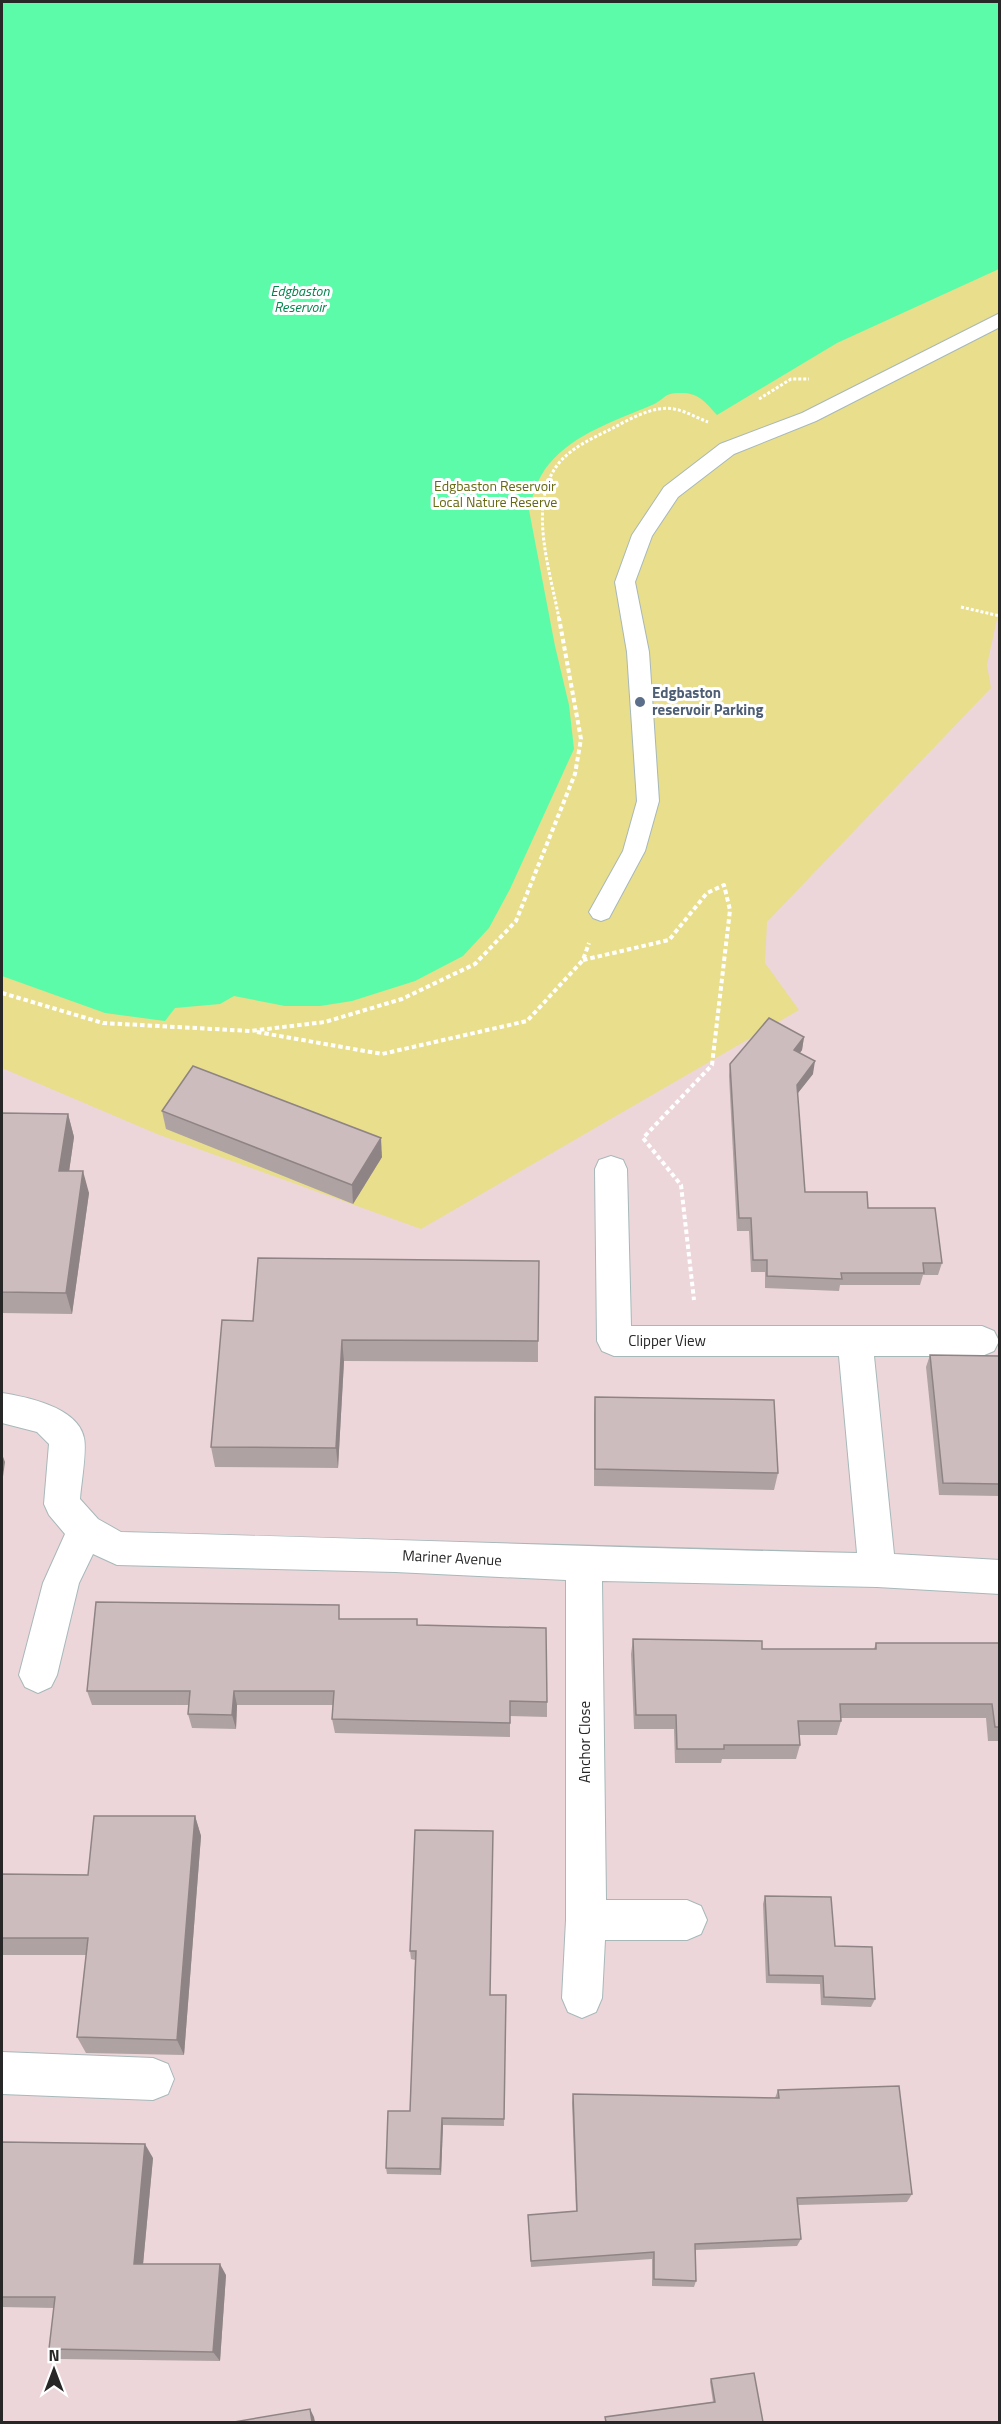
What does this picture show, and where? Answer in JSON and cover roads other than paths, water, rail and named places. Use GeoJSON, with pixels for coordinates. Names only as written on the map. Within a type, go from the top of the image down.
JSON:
{"type":"FeatureCollection","features":[{"type":"Feature","properties":{"kind":"street","name":"Clipper View"},"geometry":{"type":"LineString","coordinates":[[611,1169],[614,1341],[982,1341]]}},
{"type":"Feature","properties":{"kind":"street"},"geometry":{"type":"LineString","coordinates":[[855,1340],[877,1570]]}},
{"type":"Feature","properties":{"kind":"street","name":"Mariner Avenue"},"geometry":{"type":"LineString","coordinates":[[2,1408],[47,1419],[67,1438],[62,1504],[85,1531],[117,1548],[383,1554],[584,1564],[877,1570],[999,1577]]}},
{"type":"Feature","properties":{"kind":"street"},"geometry":{"type":"LineString","coordinates":[[38,1675],[61,1583],[85,1531]]}},
{"type":"Feature","properties":{"kind":"street","name":"Anchor Close"},"geometry":{"type":"LineString","coordinates":[[582,1998],[586,1920],[584,1564]]}},
{"type":"Feature","properties":{"kind":"street"},"geometry":{"type":"LineString","coordinates":[[586,1920],[687,1920]]}},
{"type":"Feature","properties":{"kind":"street"},"geometry":{"type":"LineString","coordinates":[[2,2073],[153,2079]]}},
{"type":"Feature","properties":{"kind":"lane"},"geometry":{"type":"LineString","coordinates":[[601,912],[634,852],[648,801],[638,652],[625,582],[642,535],[671,492],[727,449],[809,417],[999,319]]}},
{"type":"Feature","properties":{"kind":"water","name":"Edgbaston Reservoir"},"geometry":{"type":"Polygon","coordinates":[[[2,2],[999,2],[999,269],[837,343],[717,415],[703,400],[694,395],[677,393],[669,395],[583,436],[559,453],[542,474],[529,510],[555,646],[569,705],[574,749],[510,889],[489,928],[463,956],[415,981],[352,1001],[320,1006],[285,1006],[234,996],[220,1004],[175,1008],[165,1021],[105,1013],[2,976],[2,2]]]}},
{"type":"Feature","properties":{"kind":"place","name":"Edgbaston reservoir Parking"},"geometry":{"type":"Point","coordinates":[640,702]}},
{"type":"Feature","properties":{"kind":"park label","name":"Edgbaston Reservoir Local Nature Reserve"},"geometry":{"type":"Point","coordinates":[495,494]}}]}
